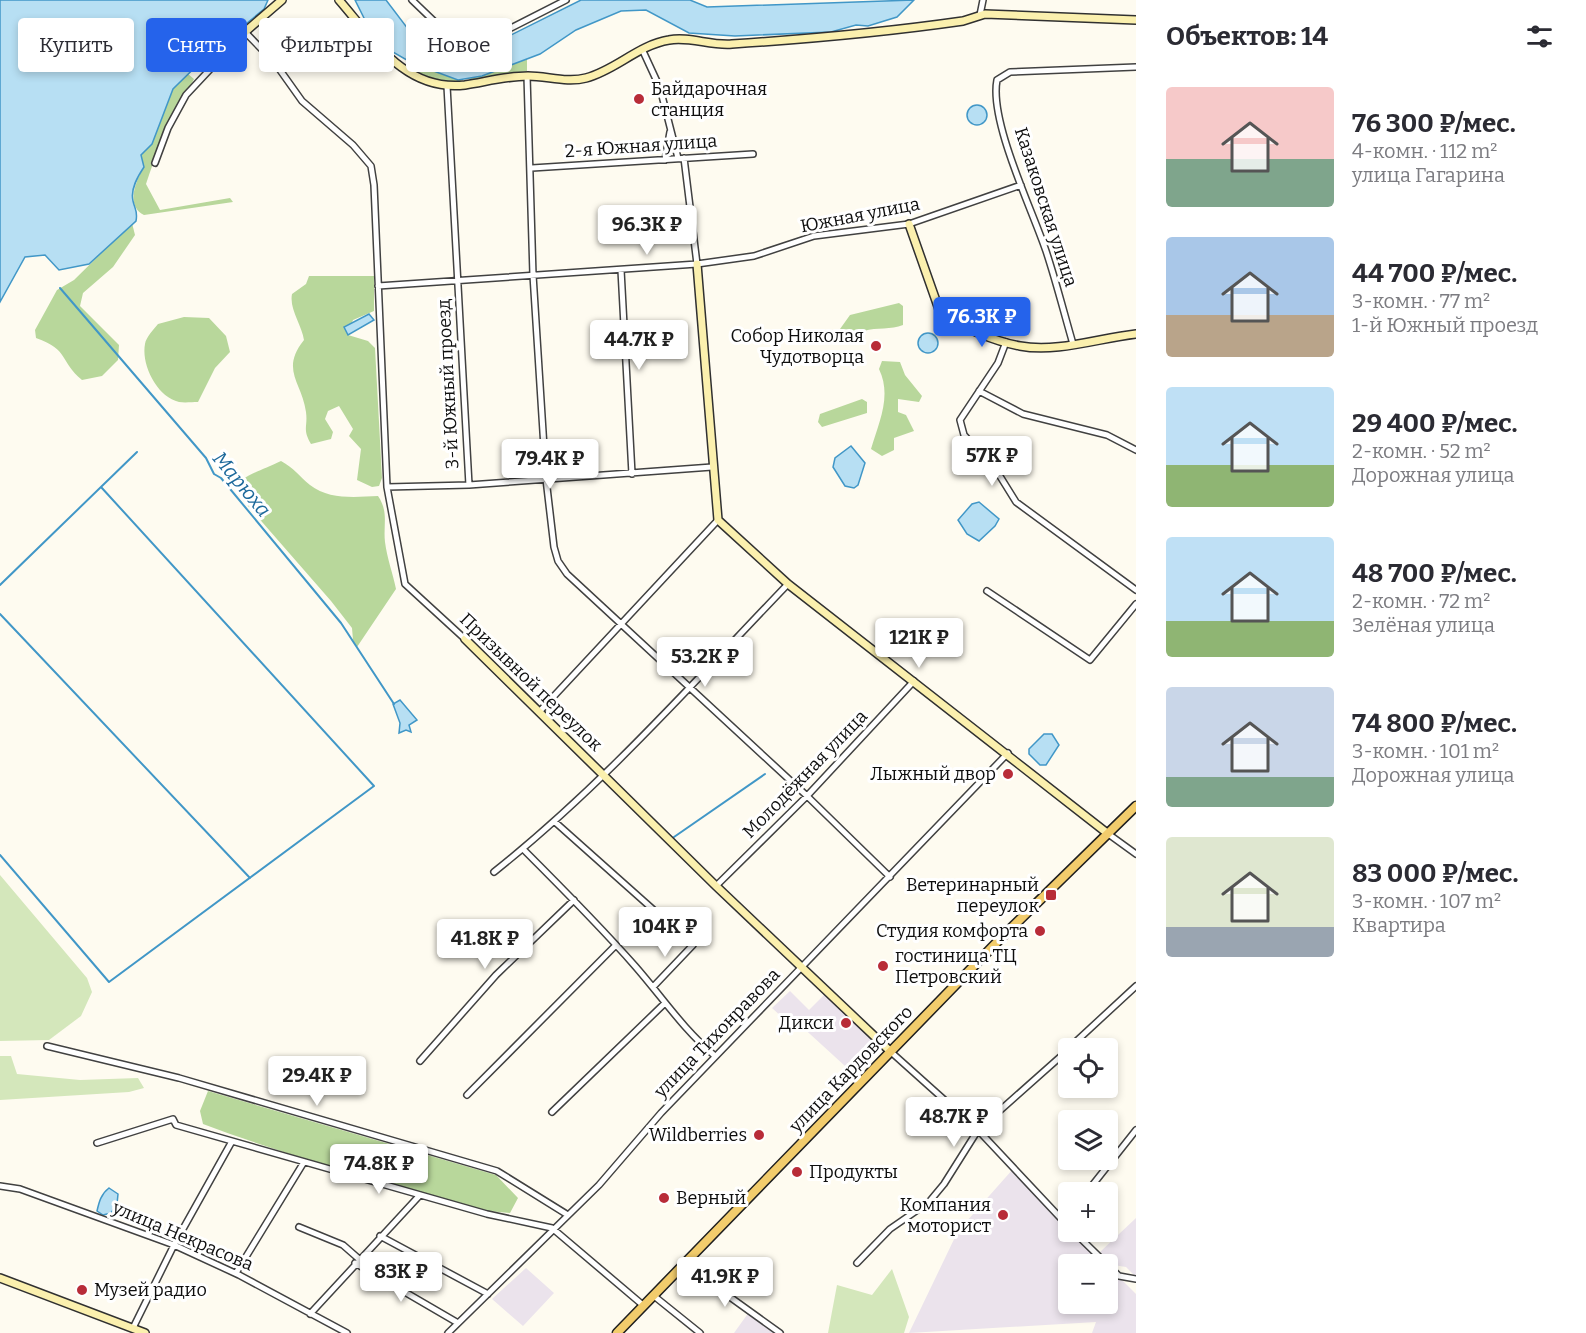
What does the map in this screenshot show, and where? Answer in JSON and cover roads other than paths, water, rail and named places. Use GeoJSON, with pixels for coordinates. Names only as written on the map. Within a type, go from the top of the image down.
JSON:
{"type":"FeatureCollection","features":[{"type":"Feature","properties":{"kind":"main road","name":"улица Кардовского"},"geometry":{"type":"LineString","coordinates":[[617,1333],[1107,832],[1136,806]]}},
{"type":"Feature","properties":{"kind":"street"},"geometry":{"type":"LineString","coordinates":[[247,30],[282,0]]}},
{"type":"Feature","properties":{"kind":"street"},"geometry":{"type":"LineString","coordinates":[[339,0],[383,54],[415,75],[447,86],[527,76],[571,80],[587,78],[642,49],[670,39],[713,45],[821,38],[963,21],[980,15],[1136,20]]}},
{"type":"Feature","properties":{"kind":"street"},"geometry":{"type":"LineString","coordinates":[[412,0],[437,24],[462,30],[509,28],[566,0]]}},
{"type":"Feature","properties":{"kind":"street"},"geometry":{"type":"LineString","coordinates":[[980,15],[984,0]]}},
{"type":"Feature","properties":{"kind":"street","name":"Призывной переулок"},"geometry":{"type":"LineString","coordinates":[[247,34],[275,63],[302,101],[353,145],[371,166],[374,185],[387,487],[405,584],[540,711],[801,967],[978,1130],[1058,1212]]}},
{"type":"Feature","properties":{"kind":"street"},"geometry":{"type":"LineString","coordinates":[[642,49],[660,88],[670,129],[681,158],[697,264],[718,520],[788,584],[1136,854]]}},
{"type":"Feature","properties":{"kind":"street","name":"Казаковская улица"},"geometry":{"type":"LineString","coordinates":[[1073,344],[1046,250],[1021,185],[998,111],[995,91],[997,80],[1010,72],[1136,67]]}},
{"type":"Feature","properties":{"kind":"street"},"geometry":{"type":"LineString","coordinates":[[155,163],[168,128],[186,95],[208,72]]}},
{"type":"Feature","properties":{"kind":"street"},"geometry":{"type":"LineString","coordinates":[[527,76],[532,168],[533,275],[546,479],[554,547],[558,561],[567,574],[807,796],[890,877]]}},
{"type":"Feature","properties":{"kind":"street","name":"3-й Южный проезд"},"geometry":{"type":"LineString","coordinates":[[447,86],[469,485]]}},
{"type":"Feature","properties":{"kind":"street"},"geometry":{"type":"LineString","coordinates":[[665,159],[670,129]]}},
{"type":"Feature","properties":{"kind":"street","name":"2-я Южная улица"},"geometry":{"type":"LineString","coordinates":[[532,168],[753,154]]}},
{"type":"Feature","properties":{"kind":"street","name":"Южная улица"},"geometry":{"type":"LineString","coordinates":[[378,286],[697,264],[754,256],[814,236],[909,225],[1021,185]]}},
{"type":"Feature","properties":{"kind":"street"},"geometry":{"type":"LineString","coordinates":[[909,225],[941,315],[966,327],[1021,346],[1073,344],[1136,334]]}},
{"type":"Feature","properties":{"kind":"street"},"geometry":{"type":"LineString","coordinates":[[621,270],[632,474]]}},
{"type":"Feature","properties":{"kind":"street"},"geometry":{"type":"LineString","coordinates":[[1006,342],[998,363],[960,420],[960,427],[998,473],[1016,502],[1136,590]]}},
{"type":"Feature","properties":{"kind":"street"},"geometry":{"type":"LineString","coordinates":[[979,391],[1023,414],[1107,435],[1136,450]]}},
{"type":"Feature","properties":{"kind":"street"},"geometry":{"type":"LineString","coordinates":[[387,487],[469,485],[712,467]]}},
{"type":"Feature","properties":{"kind":"street"},"geometry":{"type":"LineString","coordinates":[[540,711],[718,520]]}},
{"type":"Feature","properties":{"kind":"street"},"geometry":{"type":"LineString","coordinates":[[494,872],[555,822],[606,775],[788,584]]}},
{"type":"Feature","properties":{"kind":"street"},"geometry":{"type":"LineString","coordinates":[[987,591],[1090,660],[1136,604]]}},
{"type":"Feature","properties":{"kind":"street","name":"Молодёжная улица"},"geometry":{"type":"LineString","coordinates":[[716,886],[807,796],[914,681]]}},
{"type":"Feature","properties":{"kind":"street","name":"улица Тихонравова"},"geometry":{"type":"LineString","coordinates":[[448,1333],[552,1228],[568,1215],[715,1056],[1008,753]]}},
{"type":"Feature","properties":{"kind":"street"},"geometry":{"type":"LineString","coordinates":[[555,822],[693,945],[653,987]]}},
{"type":"Feature","properties":{"kind":"street"},"geometry":{"type":"LineString","coordinates":[[523,849],[616,945],[688,1032],[715,1056]]}},
{"type":"Feature","properties":{"kind":"street"},"geometry":{"type":"LineString","coordinates":[[420,1061],[496,975],[574,900]]}},
{"type":"Feature","properties":{"kind":"street"},"geometry":{"type":"LineString","coordinates":[[467,1095],[616,945]]}},
{"type":"Feature","properties":{"kind":"street"},"geometry":{"type":"LineString","coordinates":[[1081,1038],[1136,986]]}},
{"type":"Feature","properties":{"kind":"street"},"geometry":{"type":"LineString","coordinates":[[552,1112],[665,1003]]}},
{"type":"Feature","properties":{"kind":"street"},"geometry":{"type":"LineString","coordinates":[[47,1046],[179,1078],[497,1172],[568,1215]]}},
{"type":"Feature","properties":{"kind":"street"},"geometry":{"type":"LineString","coordinates":[[857,1263],[890,1230],[929,1202],[978,1130],[1058,1059]]}},
{"type":"Feature","properties":{"kind":"street"},"geometry":{"type":"LineString","coordinates":[[97,1143],[173,1119],[176,1125],[231,1143],[420,1195],[552,1228],[644,1306]]}},
{"type":"Feature","properties":{"kind":"street"},"geometry":{"type":"LineString","coordinates":[[1095,1182],[1136,1130]]}},
{"type":"Feature","properties":{"kind":"street"},"geometry":{"type":"LineString","coordinates":[[133,1328],[174,1245],[231,1143]]}},
{"type":"Feature","properties":{"kind":"street"},"geometry":{"type":"LineString","coordinates":[[236,1273],[304,1162]]}},
{"type":"Feature","properties":{"kind":"street","name":"улица Некрасова"},"geometry":{"type":"LineString","coordinates":[[0,1186],[20,1189],[174,1245],[236,1273],[347,1333]]}},
{"type":"Feature","properties":{"kind":"street"},"geometry":{"type":"LineString","coordinates":[[310,1314],[420,1195]]}},
{"type":"Feature","properties":{"kind":"street"},"geometry":{"type":"LineString","coordinates":[[299,1227],[343,1245],[357,1261],[458,1323]]}},
{"type":"Feature","properties":{"kind":"street"},"geometry":{"type":"LineString","coordinates":[[380,1236],[488,1294]]}},
{"type":"Feature","properties":{"kind":"street"},"geometry":{"type":"LineString","coordinates":[[1084,1242],[1119,1276],[1136,1279]]}},
{"type":"Feature","properties":{"kind":"street"},"geometry":{"type":"LineString","coordinates":[[684,1264],[780,1333]]}},
{"type":"Feature","properties":{"kind":"street"},"geometry":{"type":"LineString","coordinates":[[0,1278],[145,1333]]}},
{"type":"Feature","properties":{"kind":"street"},"geometry":{"type":"LineString","coordinates":[[654,1296],[700,1333]]}},
{"type":"Feature","properties":{"kind":"water"},"geometry":{"type":"Polygon","coordinates":[[[0,0],[268,0],[264,9],[247,23],[247,18],[146,18],[146,72],[190,72],[173,89],[152,144],[141,155],[144,167],[133,192],[136,221],[89,264],[59,270],[45,255],[25,257],[0,302],[0,0]]]}},
{"type":"Feature","properties":{"kind":"water"},"geometry":{"type":"Polygon","coordinates":[[[355,0],[386,0],[406,26],[406,60],[394,53],[394,18],[364,18],[355,0]]]}},
{"type":"Feature","properties":{"kind":"water"},"geometry":{"type":"Polygon","coordinates":[[[581,0],[690,0],[707,7],[914,0],[897,17],[868,26],[856,25],[831,32],[735,36],[689,33],[646,10],[621,11],[576,30],[540,54],[512,65],[512,34],[581,0]]]}},
{"type":"Feature","properties":{"kind":"water"},"geometry":{"type":"Polygon","coordinates":[[[436,72],[493,72],[482,76],[458,80],[436,72]]]}},
{"type":"Feature","properties":{"kind":"water"},"geometry":{"type":"Polygon","coordinates":[[[973,105],[981,105],[987,111],[987,119],[981,125],[973,125],[967,119],[967,111],[973,105]]]}},
{"type":"Feature","properties":{"kind":"water"},"geometry":{"type":"Polygon","coordinates":[[[369,314],[374,320],[348,335],[344,327],[369,314]]]}},
{"type":"Feature","properties":{"kind":"water"},"geometry":{"type":"Polygon","coordinates":[[[928,333],[935,336],[938,343],[935,350],[928,353],[921,350],[918,343],[921,336],[928,333]]]}},
{"type":"Feature","properties":{"kind":"water"},"geometry":{"type":"Polygon","coordinates":[[[851,446],[865,463],[858,485],[854,488],[845,486],[833,467],[835,458],[851,446]]]}},
{"type":"Feature","properties":{"kind":"water"},"geometry":{"type":"Polygon","coordinates":[[[979,502],[999,519],[979,541],[967,534],[958,520],[972,504],[979,502]]]}},
{"type":"Feature","properties":{"kind":"water"},"geometry":{"type":"Polygon","coordinates":[[[400,700],[417,720],[409,725],[411,732],[406,730],[399,733],[400,723],[393,704],[400,700]]]}},
{"type":"Feature","properties":{"kind":"water"},"geometry":{"type":"Polygon","coordinates":[[[1044,734],[1052,734],[1059,745],[1046,765],[1040,765],[1029,754],[1029,749],[1044,734]]]}},
{"type":"Feature","properties":{"kind":"water"},"geometry":{"type":"Polygon","coordinates":[[[109,1188],[118,1194],[117,1204],[111,1213],[103,1215],[97,1211],[102,1196],[109,1188]]]}},
{"type":"Feature","properties":{"kind":"waterway","name":"Марюха"},"geometry":{"type":"LineString","coordinates":[[60,288],[206,458],[214,474],[221,478],[341,623],[394,704]]}},
{"type":"Feature","properties":{"kind":"waterway"},"geometry":{"type":"LineString","coordinates":[[0,585],[137,452]]}},
{"type":"Feature","properties":{"kind":"waterway"},"geometry":{"type":"LineString","coordinates":[[0,855],[109,982],[374,786],[101,487]]}},
{"type":"Feature","properties":{"kind":"waterway"},"geometry":{"type":"LineString","coordinates":[[0,614],[250,878]]}},
{"type":"Feature","properties":{"kind":"waterway"},"geometry":{"type":"LineString","coordinates":[[674,837],[765,774]]}},
{"type":"Feature","properties":{"kind":"place","name":"Байдарочная станция"},"geometry":{"type":"Point","coordinates":[639,99]}},
{"type":"Feature","properties":{"kind":"place","name":"Собор Николая Чудотворца"},"geometry":{"type":"Point","coordinates":[876,346]}},
{"type":"Feature","properties":{"kind":"place","name":"Лыжный двор"},"geometry":{"type":"Point","coordinates":[1008,774]}},
{"type":"Feature","properties":{"kind":"place","name":"Ветеринарный переулок"},"geometry":{"type":"Point","coordinates":[1051,895]}},
{"type":"Feature","properties":{"kind":"place","name":"Студия комфорта"},"geometry":{"type":"Point","coordinates":[1040,931]}},
{"type":"Feature","properties":{"kind":"place","name":"гостиница ТЦ Петровский"},"geometry":{"type":"Point","coordinates":[883,966]}},
{"type":"Feature","properties":{"kind":"place","name":"Дикси"},"geometry":{"type":"Point","coordinates":[846,1023]}},
{"type":"Feature","properties":{"kind":"place","name":"Wildberries"},"geometry":{"type":"Point","coordinates":[759,1135]}},
{"type":"Feature","properties":{"kind":"place","name":"Продукты"},"geometry":{"type":"Point","coordinates":[797,1172]}},
{"type":"Feature","properties":{"kind":"place","name":"Верный"},"geometry":{"type":"Point","coordinates":[664,1198]}},
{"type":"Feature","properties":{"kind":"place","name":"Компания моторист"},"geometry":{"type":"Point","coordinates":[1003,1215]}},
{"type":"Feature","properties":{"kind":"place","name":"Музей радио"},"geometry":{"type":"Point","coordinates":[82,1290]}}]}
